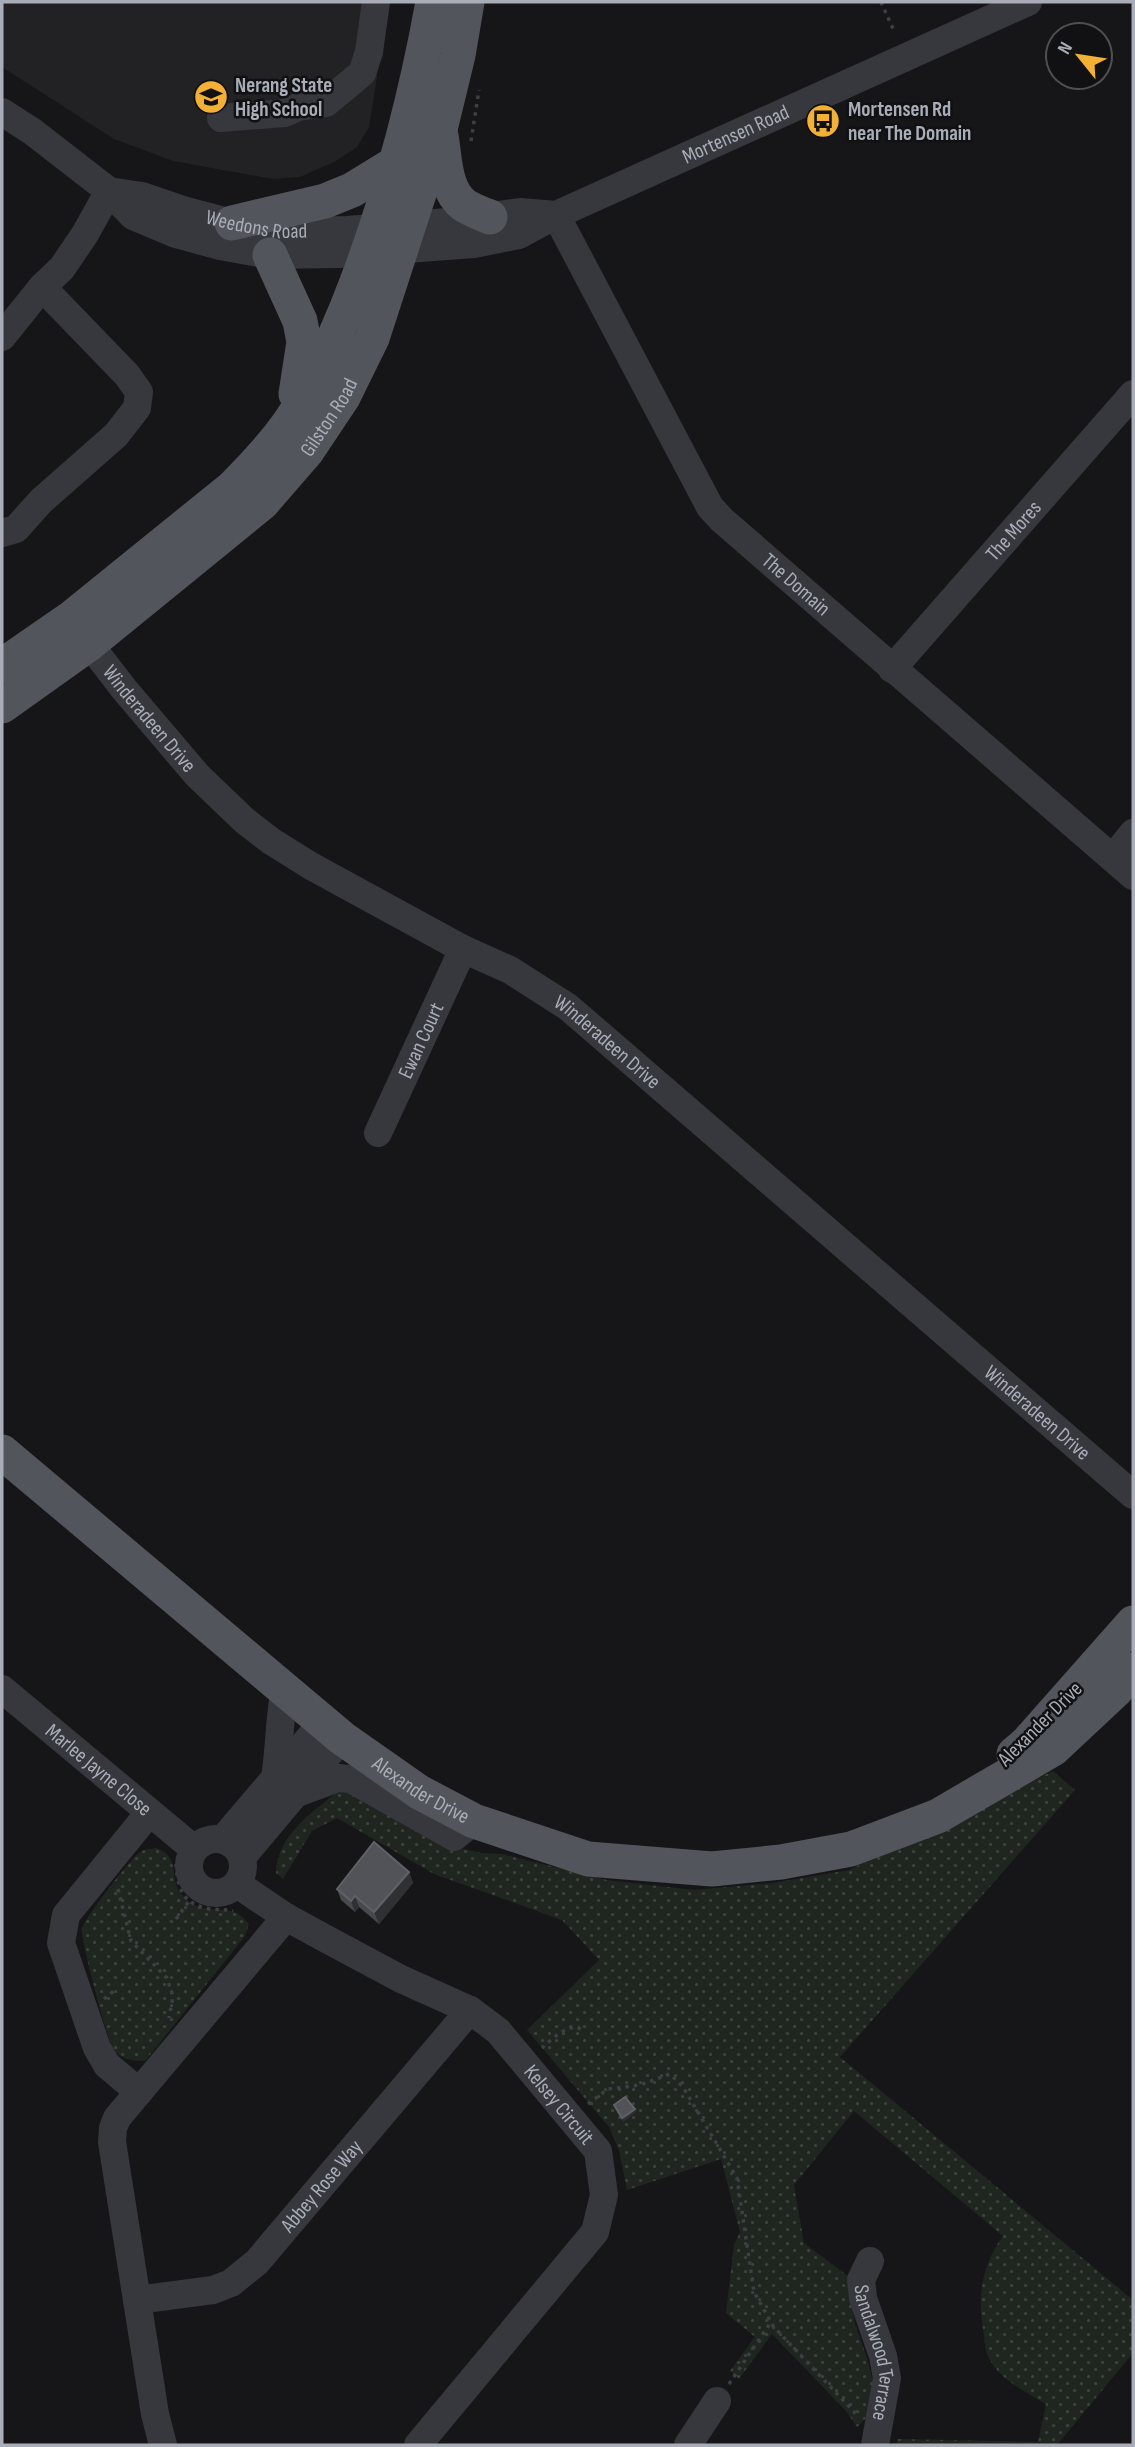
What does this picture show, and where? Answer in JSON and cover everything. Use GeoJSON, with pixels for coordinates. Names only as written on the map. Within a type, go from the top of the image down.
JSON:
{"type":"FeatureCollection","features":[{"type":"Feature","properties":{"kind":"main road","name":"Gilston Road"},"geometry":{"type":"LineString","coordinates":[[2,666],[80,632],[262,503],[307,451],[343,397],[360,366],[388,239],[396,163],[419,79],[433,2]]}},
{"type":"Feature","properties":{"kind":"main road","name":"Gilston Road"},"geometry":{"type":"LineString","coordinates":[[2,706],[232,488],[255,465],[292,418],[388,239],[455,136],[458,55],[467,2]]}},
{"type":"Feature","properties":{"kind":"main road"},"geometry":{"type":"LineString","coordinates":[[455,136],[449,185],[457,199],[490,217]]}},
{"type":"Feature","properties":{"kind":"main road"},"geometry":{"type":"LineString","coordinates":[[232,223],[325,201],[352,190],[396,163]]}},
{"type":"Feature","properties":{"kind":"main road"},"geometry":{"type":"LineString","coordinates":[[270,255],[300,321],[304,342],[292,418]]}},
{"type":"Feature","properties":{"kind":"main road","name":"Alexander Drive"},"geometry":{"type":"LineString","coordinates":[[2,1452],[332,1730],[419,1792],[474,1821],[588,1859],[712,1869],[781,1862],[851,1849],[938,1816],[1053,1749],[1115,1692],[1133,1670]]}},
{"type":"Feature","properties":{"kind":"main road","name":"Alexander Drive"},"geometry":{"type":"LineString","coordinates":[[938,1816],[1027,1743],[1133,1623]]}},
{"type":"Feature","properties":{"kind":"street"},"geometry":{"type":"LineString","coordinates":[[221,118],[285,113],[298,107],[326,103],[362,73],[369,52],[376,2]]}},
{"type":"Feature","properties":{"kind":"street","name":"Mortensen Road"},"geometry":{"type":"LineString","coordinates":[[388,239],[474,244],[519,235],[556,215],[1028,2]]}},
{"type":"Feature","properties":{"kind":"street","name":"Weedons Road"},"geometry":{"type":"LineString","coordinates":[[2,112],[33,132],[109,191],[134,216],[176,234],[220,246],[270,255],[388,239]]}},
{"type":"Feature","properties":{"kind":"street"},"geometry":{"type":"LineString","coordinates":[[2,337],[42,287],[62,268],[109,191]]}},
{"type":"Feature","properties":{"kind":"street","name":"Weedons Road"},"geometry":{"type":"LineString","coordinates":[[109,191],[142,196],[183,211],[232,223],[277,230],[332,231],[388,239]]}},
{"type":"Feature","properties":{"kind":"street","name":"Mortensen Road"},"geometry":{"type":"LineString","coordinates":[[388,239],[520,212],[556,215]]}},
{"type":"Feature","properties":{"kind":"street","name":"The Domain"},"geometry":{"type":"LineString","coordinates":[[556,215],[710,507],[892,669],[1123,867]]}},
{"type":"Feature","properties":{"kind":"street"},"geometry":{"type":"LineString","coordinates":[[2,533],[16,529],[41,501],[116,435],[136,408],[139,392],[127,375],[42,287]]}},
{"type":"Feature","properties":{"kind":"street","name":"The Mores"},"geometry":{"type":"LineString","coordinates":[[892,669],[1133,394]]}},
{"type":"Feature","properties":{"kind":"street","name":"Winderadeen Drive"},"geometry":{"type":"LineString","coordinates":[[80,632],[197,775],[245,821],[311,866],[463,949],[510,971],[568,1007],[1133,1495]]}},
{"type":"Feature","properties":{"kind":"street"},"geometry":{"type":"LineString","coordinates":[[1123,867],[1133,833]]}},
{"type":"Feature","properties":{"kind":"street","name":"Ewan Court"},"geometry":{"type":"LineString","coordinates":[[378,1133],[463,949]]}},
{"type":"Feature","properties":{"kind":"street","name":"Marlee Jayne Close"},"geometry":{"type":"LineString","coordinates":[[2,1689],[149,1813],[185,1855]]}},
{"type":"Feature","properties":{"kind":"street"},"geometry":{"type":"LineString","coordinates":[[285,1689],[279,1719],[285,1786]]}},
{"type":"Feature","properties":{"kind":"street"},"geometry":{"type":"LineString","coordinates":[[233,1847],[332,1730]]}},
{"type":"Feature","properties":{"kind":"street"},"geometry":{"type":"LineString","coordinates":[[285,1786],[338,1778],[351,1779],[454,1837],[474,1821]]}},
{"type":"Feature","properties":{"kind":"street"},"geometry":{"type":"LineString","coordinates":[[139,2092],[107,2065],[97,2048],[61,1942],[66,1915],[149,1813]]}},
{"type":"Feature","properties":{"kind":"street"},"geometry":{"type":"LineString","coordinates":[[207,1840],[233,1847],[244,1868],[236,1898],[230,1890],[219,1894],[200,1888],[193,1881],[185,1855],[207,1840]]}},
{"type":"Feature","properties":{"kind":"street","name":"Kelsey Circuit"},"geometry":{"type":"LineString","coordinates":[[236,1898],[286,1917],[401,1979],[470,2010],[498,2031],[598,2151],[604,2195],[595,2232],[418,2445]]}},
{"type":"Feature","properties":{"kind":"street"},"geometry":{"type":"LineString","coordinates":[[163,2445],[155,2414],[112,2142],[113,2128],[117,2118],[286,1917]]}},
{"type":"Feature","properties":{"kind":"street","name":"Abbey Rose Way"},"geometry":{"type":"LineString","coordinates":[[137,2300],[214,2290],[231,2283],[257,2262],[470,2010]]}},
{"type":"Feature","properties":{"kind":"street","name":"Sandalwood Terrace"},"geometry":{"type":"LineString","coordinates":[[870,2261],[861,2280],[863,2298],[883,2356],[887,2378],[870,2434]]}},
{"type":"Feature","properties":{"kind":"street"},"geometry":{"type":"LineString","coordinates":[[688,2445],[717,2401]]}},
{"type":"Feature","properties":{"kind":"path"},"geometry":{"type":"LineString","coordinates":[[881,2],[895,33]]}},
{"type":"Feature","properties":{"kind":"path"},"geometry":{"type":"LineString","coordinates":[[455,136],[481,80]]}},
{"type":"Feature","properties":{"kind":"path"},"geometry":{"type":"LineString","coordinates":[[185,1855],[178,1888],[190,1900],[211,1909],[236,1898]]}},
{"type":"Feature","properties":{"kind":"path"},"geometry":{"type":"LineString","coordinates":[[115,1881],[131,1941],[167,1978],[173,1996],[167,2027]]}},
{"type":"Feature","properties":{"kind":"path"},"geometry":{"type":"LineString","coordinates":[[176,1919],[190,1900]]}},
{"type":"Feature","properties":{"kind":"path"},"geometry":{"type":"LineString","coordinates":[[100,2001],[116,1989]]}},
{"type":"Feature","properties":{"kind":"path"},"geometry":{"type":"LineString","coordinates":[[524,2063],[557,2035],[574,2026],[581,2030]]}},
{"type":"Feature","properties":{"kind":"path"},"geometry":{"type":"LineString","coordinates":[[570,2118],[608,2089],[640,2085],[670,2074],[683,2087],[737,2178],[754,2292],[771,2322],[870,2434]]}},
{"type":"Feature","properties":{"kind":"path"},"geometry":{"type":"LineString","coordinates":[[717,2401],[771,2322]]}},
{"type":"Feature","properties":{"kind":"shaded area","name":"Nerang State High School"},"geometry":{"type":"Polygon","coordinates":[[[2,2],[389,2],[369,127],[357,147],[336,161],[300,177],[273,179],[173,161],[114,139],[2,67],[2,2]]]}},
{"type":"Feature","properties":{"kind":"shaded area"},"geometry":{"type":"Polygon","coordinates":[[[1053,1771],[1075,1790],[840,2057],[1133,2300],[1133,2353],[1057,2445],[897,2445],[897,2439],[1038,2442],[1046,2404],[1005,2378],[992,2364],[986,2351],[981,2295],[985,2271],[1003,2236],[854,2111],[794,2185],[804,2243],[848,2276],[855,2324],[874,2385],[871,2413],[857,2427],[846,2411],[772,2334],[739,2379],[730,2371],[755,2337],[726,2313],[734,2245],[740,2232],[721,2159],[627,2190],[619,2150],[609,2127],[527,2030],[599,1960],[562,1920],[434,1874],[337,1818],[312,1831],[283,1879],[276,1873],[282,1847],[289,1836],[338,1791],[356,1793],[435,1842],[481,1853],[502,1854],[607,1880],[694,1890],[773,1883],[849,1870],[1053,1771]]]}},
{"type":"Feature","properties":{"kind":"shaded area"},"geometry":{"type":"Polygon","coordinates":[[[156,1848],[170,1858],[179,1891],[191,1903],[204,1908],[237,1913],[249,1924],[245,1936],[146,2060],[132,2060],[124,2058],[113,2048],[89,1968],[82,1929],[118,1876],[135,1857],[142,1851],[156,1848]]]}},
{"type":"Feature","properties":{"kind":"building"},"geometry":{"type":"Polygon","coordinates":[[[374,1842],[409,1872],[374,1912],[355,1896],[351,1901],[337,1889],[374,1842]]]}},
{"type":"Feature","properties":{"kind":"building"},"geometry":{"type":"Polygon","coordinates":[[[625,2097],[635,2109],[622,2118],[614,2105],[625,2097]]]}},
{"type":"Feature","properties":{"kind":"place","name":"Nerang State High School"},"geometry":{"type":"Point","coordinates":[211,97]}},
{"type":"Feature","properties":{"kind":"place","name":"Mortensen Rd near The Domain"},"geometry":{"type":"Point","coordinates":[823,121]}}]}
